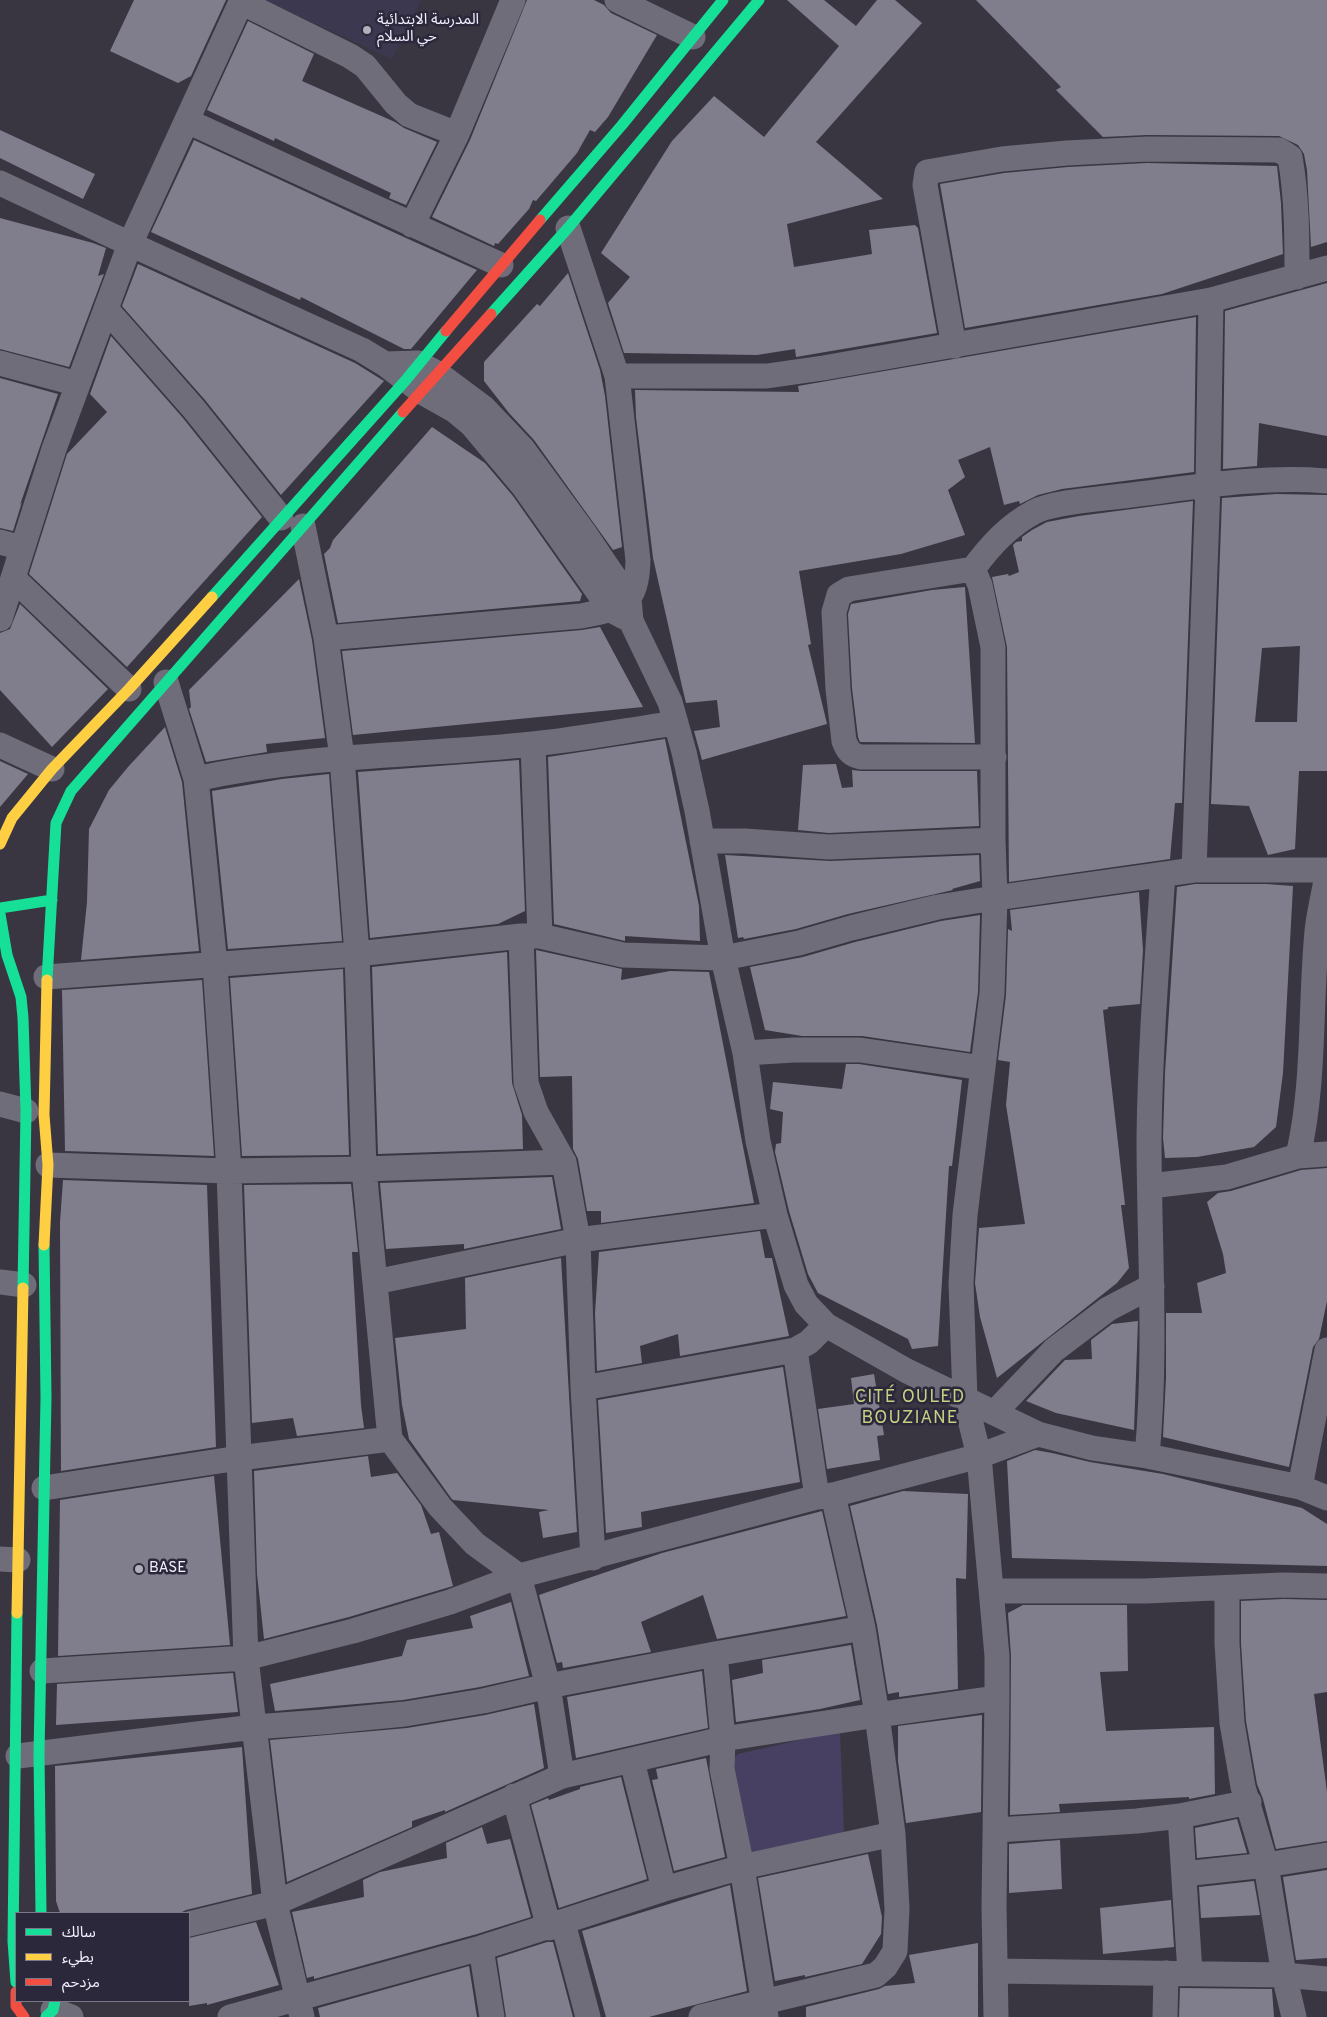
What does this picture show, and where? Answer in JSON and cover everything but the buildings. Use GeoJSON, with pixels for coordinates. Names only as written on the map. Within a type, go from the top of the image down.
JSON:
{"type":"FeatureCollection","features":[{"type":"Feature","properties":{"kind":"street"},"geometry":{"type":"LineString","coordinates":[[412,225],[456,134],[513,0]]}},
{"type":"Feature","properties":{"kind":"street"},"geometry":{"type":"LineString","coordinates":[[617,0],[693,37]]}},
{"type":"Feature","properties":{"kind":"street"},"geometry":{"type":"LineString","coordinates":[[0,844],[12,818],[52,769],[292,522],[420,377],[568,228],[693,37],[723,0]]}},
{"type":"Feature","properties":{"kind":"street"},"geometry":{"type":"LineString","coordinates":[[15,1912],[27,1755],[42,1671],[46,1398],[44,1222],[48,1165],[44,1115],[46,977],[44,949],[52,900],[54,838],[56,823],[62,807],[71,791],[166,682],[292,522],[420,377],[501,265],[758,0]]}},
{"type":"Feature","properties":{"kind":"street"},"geometry":{"type":"LineString","coordinates":[[0,619],[13,578],[11,545],[54,449],[130,244],[241,1],[350,56],[365,66],[396,104],[409,115],[456,134]]}},
{"type":"Feature","properties":{"kind":"street"},"geometry":{"type":"LineString","coordinates":[[187,122],[501,265]]}},
{"type":"Feature","properties":{"kind":"street"},"geometry":{"type":"LineString","coordinates":[[954,346],[924,185],[927,172],[938,169],[1002,159],[1147,148],[1279,150],[1290,157],[1292,165],[1297,214],[1297,277]]}},
{"type":"Feature","properties":{"kind":"street"},"geometry":{"type":"LineString","coordinates":[[0,182],[130,244],[362,350],[385,364],[420,377],[472,425],[624,610],[670,702],[676,723],[695,802],[723,958],[744,1053],[758,1142],[775,1215],[796,1285],[806,1304],[826,1325],[906,1371],[1038,1434],[1092,1448],[1147,1456],[1300,1487],[1327,1498]]}},
{"type":"Feature","properties":{"kind":"street"},"geometry":{"type":"LineString","coordinates":[[568,228],[617,376],[638,560],[638,580],[624,610]]}},
{"type":"Feature","properties":{"kind":"street"},"geometry":{"type":"LineString","coordinates":[[617,376],[767,376],[954,346],[1211,300],[1327,268]]}},
{"type":"Feature","properties":{"kind":"street"},"geometry":{"type":"LineString","coordinates":[[1194,870],[1208,486],[1211,300]]}},
{"type":"Feature","properties":{"kind":"street"},"geometry":{"type":"LineString","coordinates":[[106,309],[292,522],[326,638],[342,758],[357,954],[364,1169],[390,1439],[440,1507],[475,1544],[519,1576],[548,1686],[562,1776]]}},
{"type":"Feature","properties":{"kind":"street"},"geometry":{"type":"LineString","coordinates":[[0,363],[78,384]]}},
{"type":"Feature","properties":{"kind":"street"},"geometry":{"type":"LineString","coordinates":[[994,757],[861,757],[852,755],[844,741],[838,689],[834,612],[840,595],[849,589],[973,569],[993,543],[1019,521],[1036,511],[1082,501],[1279,478],[1327,481]]}},
{"type":"Feature","properties":{"kind":"street"},"geometry":{"type":"LineString","coordinates":[[973,569],[980,585],[993,647],[993,840],[995,898],[992,993],[965,1215],[961,1283],[965,1399],[979,1456],[997,1656],[994,1905],[996,2017]]}},
{"type":"Feature","properties":{"kind":"street"},"geometry":{"type":"LineString","coordinates":[[13,578],[129,689]]}},
{"type":"Feature","properties":{"kind":"street"},"geometry":{"type":"LineString","coordinates":[[326,638],[581,616],[624,610]]}},
{"type":"Feature","properties":{"kind":"street"},"geometry":{"type":"LineString","coordinates":[[166,682],[196,779],[215,966],[228,1171],[246,1658],[275,1902],[300,2008]]}},
{"type":"Feature","properties":{"kind":"street"},"geometry":{"type":"LineString","coordinates":[[196,779],[241,769],[342,758],[533,744],[676,723]]}},
{"type":"Feature","properties":{"kind":"street"},"geometry":{"type":"LineString","coordinates":[[533,744],[526,1083],[536,1112],[564,1162],[578,1240],[582,1388],[592,1558]]}},
{"type":"Feature","properties":{"kind":"street"},"geometry":{"type":"LineString","coordinates":[[0,745],[52,769]]}},
{"type":"Feature","properties":{"kind":"street"},"geometry":{"type":"LineString","coordinates":[[702,841],[745,841],[829,847],[993,840]]}},
{"type":"Feature","properties":{"kind":"street"},"geometry":{"type":"LineString","coordinates":[[46,977],[357,954],[530,936],[624,954],[723,958],[799,943],[938,907],[995,898],[1194,870],[1327,870]]}},
{"type":"Feature","properties":{"kind":"street"},"geometry":{"type":"LineString","coordinates":[[1147,1456],[1151,1417],[1150,1096],[1163,874]]}},
{"type":"Feature","properties":{"kind":"street"},"geometry":{"type":"LineString","coordinates":[[1298,1156],[1319,1044],[1318,930],[1327,874]]}},
{"type":"Feature","properties":{"kind":"street"},"geometry":{"type":"LineString","coordinates":[[0,908],[52,900]]}},
{"type":"Feature","properties":{"kind":"street"},"geometry":{"type":"LineString","coordinates":[[0,914],[8,955],[19,991],[23,1018],[26,1110],[23,1213],[12,1283],[17,1497],[9,1560],[7,1696],[27,1755],[41,1912]]}},
{"type":"Feature","properties":{"kind":"street"},"geometry":{"type":"LineString","coordinates":[[744,1053],[794,1050],[860,1050],[983,1068]]}},
{"type":"Feature","properties":{"kind":"street"},"geometry":{"type":"LineString","coordinates":[[0,1104],[26,1110]]}},
{"type":"Feature","properties":{"kind":"street"},"geometry":{"type":"LineString","coordinates":[[1150,1186],[1227,1177],[1298,1156],[1327,1154]]}},
{"type":"Feature","properties":{"kind":"street"},"geometry":{"type":"LineString","coordinates":[[48,1165],[228,1171],[364,1169],[564,1162]]}},
{"type":"Feature","properties":{"kind":"street"},"geometry":{"type":"LineString","coordinates":[[375,1282],[578,1240],[775,1215]]}},
{"type":"Feature","properties":{"kind":"street"},"geometry":{"type":"LineString","coordinates":[[994,1413],[1054,1350],[1108,1310],[1152,1286]]}},
{"type":"Feature","properties":{"kind":"street"},"geometry":{"type":"LineString","coordinates":[[582,1388],[795,1350],[809,1342],[826,1325]]}},
{"type":"Feature","properties":{"kind":"street"},"geometry":{"type":"LineString","coordinates":[[701,2017],[765,2010],[876,1975],[891,1960],[896,1951],[892,1834],[877,1715],[863,1628],[825,1496],[795,1350]]}},
{"type":"Feature","properties":{"kind":"street"},"geometry":{"type":"LineString","coordinates":[[1300,1487],[1327,1350]]}},
{"type":"Feature","properties":{"kind":"street"},"geometry":{"type":"LineString","coordinates":[[42,1671],[246,1658],[362,1629],[450,1602],[519,1576],[979,1456],[1038,1434]]}},
{"type":"Feature","properties":{"kind":"street"},"geometry":{"type":"LineString","coordinates":[[44,1488],[239,1458],[390,1439]]}},
{"type":"Feature","properties":{"kind":"street"},"geometry":{"type":"LineString","coordinates":[[992,1591],[1145,1591],[1283,1585],[1327,1586]]}},
{"type":"Feature","properties":{"kind":"street"},"geometry":{"type":"LineString","coordinates":[[1226,1588],[1232,1723],[1243,1786],[1266,1865],[1284,1975],[1294,2017]]}},
{"type":"Feature","properties":{"kind":"street"},"geometry":{"type":"LineString","coordinates":[[27,1755],[254,1727],[405,1714],[483,1701],[548,1686],[715,1654],[863,1628]]}},
{"type":"Feature","properties":{"kind":"street"},"geometry":{"type":"LineString","coordinates":[[715,1654],[723,1739],[722,1770],[742,1867],[765,2010]]}},
{"type":"Feature","properties":{"kind":"street"},"geometry":{"type":"LineString","coordinates":[[190,1924],[275,1902],[562,1776],[723,1739],[997,1698]]}},
{"type":"Feature","properties":{"kind":"street"},"geometry":{"type":"LineString","coordinates":[[632,1761],[664,1889]]}},
{"type":"Feature","properties":{"kind":"street"},"geometry":{"type":"LineString","coordinates":[[514,1796],[588,2017]]}},
{"type":"Feature","properties":{"kind":"street"},"geometry":{"type":"LineString","coordinates":[[996,1830],[1137,1821],[1180,1816],[1249,1802]]}},
{"type":"Feature","properties":{"kind":"street"},"geometry":{"type":"LineString","coordinates":[[1165,2017],[1178,1973],[1184,1874],[1180,1816]]}},
{"type":"Feature","properties":{"kind":"street"},"geometry":{"type":"LineString","coordinates":[[230,2017],[300,2008],[664,1889],[742,1867],[892,1834]]}},
{"type":"Feature","properties":{"kind":"street"},"geometry":{"type":"LineString","coordinates":[[1184,1874],[1266,1865],[1327,1855]]}},
{"type":"Feature","properties":{"kind":"street"},"geometry":{"type":"LineString","coordinates":[[15,1914],[13,1941],[15,1968]]}},
{"type":"Feature","properties":{"kind":"street"},"geometry":{"type":"LineString","coordinates":[[481,1948],[492,2017]]}},
{"type":"Feature","properties":{"kind":"street"},"geometry":{"type":"LineString","coordinates":[[996,1971],[1284,1975],[1327,1979]]}},
{"type":"Feature","properties":{"kind":"street"},"geometry":{"type":"LineString","coordinates":[[15,1995],[15,2012],[24,2017]]}},
{"type":"Feature","properties":{"kind":"shaded area","name":"المدرسة الابتدائية حي السلام"},"geometry":{"type":"Polygon","coordinates":[[[264,0],[421,0],[392,59],[264,0]]]}},
{"type":"Feature","properties":{"kind":"shaded area"},"geometry":{"type":"Polygon","coordinates":[[[840,1731],[844,1833],[750,1856],[727,1766],[738,1754],[840,1731]]]}},
{"type":"Feature","properties":{"kind":"traffic: fast"},"geometry":{"type":"LineString","coordinates":[[540,220],[622,125],[723,0]]}},
{"type":"Feature","properties":{"kind":"traffic: fast"},"geometry":{"type":"LineString","coordinates":[[491,314],[568,228],[759,0]]}},
{"type":"Feature","properties":{"kind":"traffic: fast"},"geometry":{"type":"LineString","coordinates":[[212,597],[405,381],[446,331]]}},
{"type":"Feature","properties":{"kind":"traffic: fast"},"geometry":{"type":"LineString","coordinates":[[47,980],[56,823],[71,791],[403,412]]}},
{"type":"Feature","properties":{"kind":"traffic: fast"},"geometry":{"type":"LineString","coordinates":[[0,908],[52,900]]}},
{"type":"Feature","properties":{"kind":"traffic: fast"},"geometry":{"type":"LineString","coordinates":[[0,914],[7,955],[21,997],[23,1018],[26,1111],[23,1288]]}},
{"type":"Feature","properties":{"kind":"traffic: fast"},"geometry":{"type":"LineString","coordinates":[[41,1912],[39,1754],[46,1398],[44,1245]]}},
{"type":"Feature","properties":{"kind":"traffic: fast"},"geometry":{"type":"LineString","coordinates":[[15,1968],[13,1941],[17,1613]]}},
{"type":"Feature","properties":{"kind":"traffic: fast"},"geometry":{"type":"LineString","coordinates":[[46,2017],[53,2010],[55,2002]]}},
{"type":"Feature","properties":{"kind":"traffic: slow"},"geometry":{"type":"LineString","coordinates":[[0,844],[12,818],[52,769],[129,689],[212,597]]}},
{"type":"Feature","properties":{"kind":"traffic: slow"},"geometry":{"type":"LineString","coordinates":[[44,1245],[48,1165],[44,1115],[47,980]]}},
{"type":"Feature","properties":{"kind":"traffic: slow"},"geometry":{"type":"LineString","coordinates":[[17,1613],[23,1288]]}},
{"type":"Feature","properties":{"kind":"traffic: jam"},"geometry":{"type":"LineString","coordinates":[[446,331],[540,220]]}},
{"type":"Feature","properties":{"kind":"traffic: jam"},"geometry":{"type":"LineString","coordinates":[[403,412],[491,314]]}},
{"type":"Feature","properties":{"kind":"traffic: jam"},"geometry":{"type":"LineString","coordinates":[[16,2002],[16,2006],[24,2017]]}},
{"type":"Feature","properties":{"kind":"place","name":"المدرسة الابتدائية حي السلام"},"geometry":{"type":"Point","coordinates":[367,30]}},
{"type":"Feature","properties":{"kind":"place","name":"BASE"},"geometry":{"type":"Point","coordinates":[139,1569]}},
{"type":"Feature","properties":{"kind":"district","name":"CITÉ OULED BOUZIANE"},"geometry":{"type":"Point","coordinates":[910,1408]}}]}
